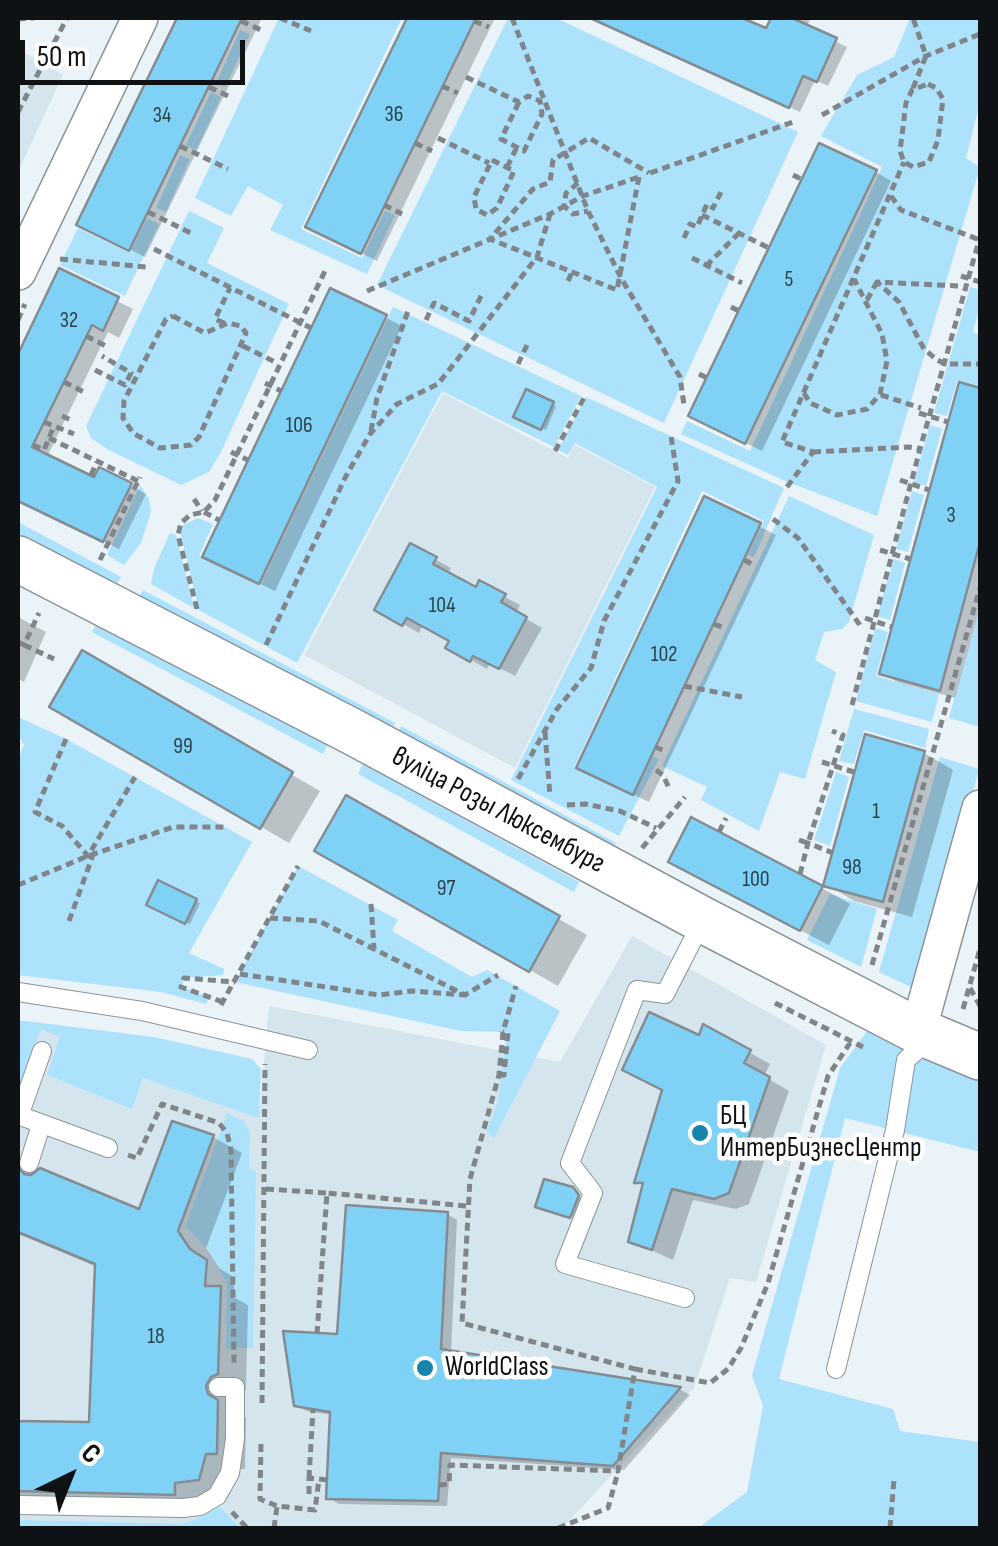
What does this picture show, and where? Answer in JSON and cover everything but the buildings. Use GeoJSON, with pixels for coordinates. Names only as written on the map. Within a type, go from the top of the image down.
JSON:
{"type":"FeatureCollection","features":[{"type":"Feature","properties":{"kind":"street"},"geometry":{"type":"LineString","coordinates":[[32,265],[140,18]]}},
{"type":"Feature","properties":{"kind":"street","name":"вуліца Розы Люксембург"},"geometry":{"type":"LineString","coordinates":[[18,559],[703,920],[947,1037]]}},
{"type":"Feature","properties":{"kind":"street"},"geometry":{"type":"LineString","coordinates":[[947,1037],[980,808]]}},
{"type":"Feature","properties":{"kind":"lane"},"geometry":{"type":"LineString","coordinates":[[685,1298],[565,1264],[593,1193],[570,1162],[637,990],[666,994],[703,920]]}},
{"type":"Feature","properties":{"kind":"lane"},"geometry":{"type":"LineString","coordinates":[[18,992],[142,1012],[308,1050]]}},
{"type":"Feature","properties":{"kind":"lane"},"geometry":{"type":"LineString","coordinates":[[836,1368],[895,1130],[906,1060],[947,1037]]}},
{"type":"Feature","properties":{"kind":"lane"},"geometry":{"type":"LineString","coordinates":[[42,1051],[18,1115],[108,1148]]}},
{"type":"Feature","properties":{"kind":"lane"},"geometry":{"type":"LineString","coordinates":[[29,1164],[40,1124]]}},
{"type":"Feature","properties":{"kind":"lane"},"geometry":{"type":"LineString","coordinates":[[18,1505],[183,1508],[200,1506],[218,1496],[230,1472],[235,1439],[227,1387]]}},
{"type":"Feature","properties":{"kind":"path"},"geometry":{"type":"LineString","coordinates":[[18,19],[34,18]]}},
{"type":"Feature","properties":{"kind":"path"},"geometry":{"type":"LineString","coordinates":[[18,112],[20,100],[67,18]]}},
{"type":"Feature","properties":{"kind":"path"},"geometry":{"type":"LineString","coordinates":[[280,18],[311,31]]}},
{"type":"Feature","properties":{"kind":"path"},"geometry":{"type":"LineString","coordinates":[[512,18],[588,211],[621,278],[680,377],[684,406]]}},
{"type":"Feature","properties":{"kind":"path"},"geometry":{"type":"LineString","coordinates":[[913,18],[926,56],[906,102],[900,151],[904,162],[782,442],[813,452],[910,446],[920,449]]}},
{"type":"Feature","properties":{"kind":"path"},"geometry":{"type":"LineString","coordinates":[[240,21],[261,30]]}},
{"type":"Feature","properties":{"kind":"path"},"geometry":{"type":"LineString","coordinates":[[474,21],[489,28]]}},
{"type":"Feature","properties":{"kind":"path"},"geometry":{"type":"LineString","coordinates":[[822,115],[926,56],[980,34]]}},
{"type":"Feature","properties":{"kind":"path"},"geometry":{"type":"LineString","coordinates":[[466,77],[520,102]]}},
{"type":"Feature","properties":{"kind":"path"},"geometry":{"type":"LineString","coordinates":[[904,162],[913,167],[930,162],[936,152],[942,117],[942,99],[936,88],[928,84],[912,90]]}},
{"type":"Feature","properties":{"kind":"path"},"geometry":{"type":"LineString","coordinates":[[442,86],[458,93]]}},
{"type":"Feature","properties":{"kind":"path"},"geometry":{"type":"LineString","coordinates":[[208,87],[228,96]]}},
{"type":"Feature","properties":{"kind":"path"},"geometry":{"type":"LineString","coordinates":[[528,96],[535,97],[540,101],[542,114],[524,150],[501,139],[520,102],[528,96]]}},
{"type":"Feature","properties":{"kind":"path"},"geometry":{"type":"LineString","coordinates":[[367,291],[550,214],[583,196],[793,122]]}},
{"type":"Feature","properties":{"kind":"path"},"geometry":{"type":"LineString","coordinates":[[438,138],[490,163]]}},
{"type":"Feature","properties":{"kind":"path"},"geometry":{"type":"LineString","coordinates":[[490,239],[533,189],[550,182],[553,160],[588,138],[650,173]]}},
{"type":"Feature","properties":{"kind":"path"},"geometry":{"type":"LineString","coordinates":[[414,143],[432,151]]}},
{"type":"Feature","properties":{"kind":"path"},"geometry":{"type":"LineString","coordinates":[[180,146],[228,169]]}},
{"type":"Feature","properties":{"kind":"path"},"geometry":{"type":"LineString","coordinates":[[507,168],[517,147]]}},
{"type":"Feature","properties":{"kind":"path"},"geometry":{"type":"LineString","coordinates":[[492,160],[514,171],[497,208],[487,215],[476,209],[474,197],[490,163],[492,160]]}},
{"type":"Feature","properties":{"kind":"path"},"geometry":{"type":"LineString","coordinates":[[793,176],[802,180]]}},
{"type":"Feature","properties":{"kind":"path"},"geometry":{"type":"LineString","coordinates":[[490,239],[618,290],[639,178]]}},
{"type":"Feature","properties":{"kind":"path"},"geometry":{"type":"LineString","coordinates":[[564,206],[566,193],[578,183]]}},
{"type":"Feature","properties":{"kind":"path"},"geometry":{"type":"LineString","coordinates":[[684,238],[690,224],[697,227],[707,204],[713,208],[720,192]]}},
{"type":"Feature","properties":{"kind":"path"},"geometry":{"type":"LineString","coordinates":[[852,705],[980,239],[901,210],[891,196]]}},
{"type":"Feature","properties":{"kind":"path"},"geometry":{"type":"LineString","coordinates":[[384,206],[402,214]]}},
{"type":"Feature","properties":{"kind":"path"},"geometry":{"type":"LineString","coordinates":[[564,206],[573,214],[588,211]]}},
{"type":"Feature","properties":{"kind":"path"},"geometry":{"type":"LineString","coordinates":[[148,212],[193,234]]}},
{"type":"Feature","properties":{"kind":"path"},"geometry":{"type":"LineString","coordinates":[[263,650],[370,434],[397,404],[438,384],[538,257],[550,214]]}},
{"type":"Feature","properties":{"kind":"path"},"geometry":{"type":"LineString","coordinates":[[702,215],[769,248]]}},
{"type":"Feature","properties":{"kind":"path"},"geometry":{"type":"LineString","coordinates":[[706,266],[739,233]]}},
{"type":"Feature","properties":{"kind":"path"},"geometry":{"type":"LineString","coordinates":[[154,249],[312,328]]}},
{"type":"Feature","properties":{"kind":"path"},"geometry":{"type":"LineString","coordinates":[[692,258],[742,283]]}},
{"type":"Feature","properties":{"kind":"path"},"geometry":{"type":"LineString","coordinates":[[32,265],[146,266]]}},
{"type":"Feature","properties":{"kind":"path"},"geometry":{"type":"LineString","coordinates":[[199,617],[178,534],[181,523],[190,515],[203,512],[215,500],[325,271]]}},
{"type":"Feature","properties":{"kind":"path"},"geometry":{"type":"LineString","coordinates":[[568,281],[572,272]]}},
{"type":"Feature","properties":{"kind":"path"},"geometry":{"type":"LineString","coordinates":[[961,276],[980,282]]}},
{"type":"Feature","properties":{"kind":"path"},"geometry":{"type":"LineString","coordinates":[[804,394],[810,403],[837,415],[867,409],[880,394],[887,361],[882,334],[854,278]]}},
{"type":"Feature","properties":{"kind":"path"},"geometry":{"type":"LineString","coordinates":[[867,300],[877,282]]}},
{"type":"Feature","properties":{"kind":"path"},"geometry":{"type":"LineString","coordinates":[[877,282],[899,302],[924,349],[946,364],[980,364]]}},
{"type":"Feature","properties":{"kind":"path"},"geometry":{"type":"LineString","coordinates":[[877,282],[958,286]]}},
{"type":"Feature","properties":{"kind":"path"},"geometry":{"type":"LineString","coordinates":[[224,323],[205,333],[173,316],[166,319],[124,400],[122,418],[133,433],[160,448],[191,445],[199,437],[246,333],[241,326],[215,319],[230,288]]}},
{"type":"Feature","properties":{"kind":"path"},"geometry":{"type":"LineString","coordinates":[[426,320],[434,303],[469,321],[482,294]]}},
{"type":"Feature","properties":{"kind":"path"},"geometry":{"type":"LineString","coordinates":[[730,307],[739,311]]}},
{"type":"Feature","properties":{"kind":"path"},"geometry":{"type":"LineString","coordinates":[[370,434],[408,311]]}},
{"type":"Feature","properties":{"kind":"path"},"geometry":{"type":"LineString","coordinates":[[86,336],[106,346]]}},
{"type":"Feature","properties":{"kind":"path"},"geometry":{"type":"LineString","coordinates":[[518,364],[527,344]]}},
{"type":"Feature","properties":{"kind":"path"},"geometry":{"type":"LineString","coordinates":[[243,346],[275,362]]}},
{"type":"Feature","properties":{"kind":"path"},"geometry":{"type":"LineString","coordinates":[[95,370],[125,384],[131,373],[102,356]]}},
{"type":"Feature","properties":{"kind":"path"},"geometry":{"type":"LineString","coordinates":[[699,374],[707,378]]}},
{"type":"Feature","properties":{"kind":"path"},"geometry":{"type":"LineString","coordinates":[[64,382],[84,392]]}},
{"type":"Feature","properties":{"kind":"path"},"geometry":{"type":"LineString","coordinates":[[268,384],[281,391]]}},
{"type":"Feature","properties":{"kind":"path"},"geometry":{"type":"LineString","coordinates":[[880,394],[948,422]]}},
{"type":"Feature","properties":{"kind":"path"},"geometry":{"type":"LineString","coordinates":[[555,452],[584,396]]}},
{"type":"Feature","properties":{"kind":"path"},"geometry":{"type":"LineString","coordinates":[[62,416],[72,421]]}},
{"type":"Feature","properties":{"kind":"path"},"geometry":{"type":"LineString","coordinates":[[44,422],[74,434]]}},
{"type":"Feature","properties":{"kind":"path"},"geometry":{"type":"LineString","coordinates":[[33,445],[44,450],[54,426]]}},
{"type":"Feature","properties":{"kind":"path"},"geometry":{"type":"LineString","coordinates":[[514,786],[557,709],[591,668],[604,622],[678,481],[671,436]]}},
{"type":"Feature","properties":{"kind":"path"},"geometry":{"type":"LineString","coordinates":[[50,438],[138,479],[99,561]]}},
{"type":"Feature","properties":{"kind":"path"},"geometry":{"type":"LineString","coordinates":[[787,487],[813,452]]}},
{"type":"Feature","properties":{"kind":"path"},"geometry":{"type":"LineString","coordinates":[[234,454],[248,460]]}},
{"type":"Feature","properties":{"kind":"path"},"geometry":{"type":"LineString","coordinates":[[91,476],[98,462]]}},
{"type":"Feature","properties":{"kind":"path"},"geometry":{"type":"LineString","coordinates":[[900,480],[929,490]]}},
{"type":"Feature","properties":{"kind":"path"},"geometry":{"type":"LineString","coordinates":[[194,498],[203,512],[219,520]]}},
{"type":"Feature","properties":{"kind":"path"},"geometry":{"type":"LineString","coordinates":[[773,519],[798,538],[862,628]]}},
{"type":"Feature","properties":{"kind":"path"},"geometry":{"type":"LineString","coordinates":[[880,550],[910,559]]}},
{"type":"Feature","properties":{"kind":"path"},"geometry":{"type":"LineString","coordinates":[[744,560],[752,564]]}},
{"type":"Feature","properties":{"kind":"path"},"geometry":{"type":"LineString","coordinates":[[869,974],[980,588]]}},
{"type":"Feature","properties":{"kind":"path"},"geometry":{"type":"LineString","coordinates":[[42,606],[21,644],[54,659]]}},
{"type":"Feature","properties":{"kind":"path"},"geometry":{"type":"LineString","coordinates":[[864,618],[892,627]]}},
{"type":"Feature","properties":{"kind":"path"},"geometry":{"type":"LineString","coordinates":[[714,624],[722,627]]}},
{"type":"Feature","properties":{"kind":"path"},"geometry":{"type":"LineString","coordinates":[[684,686],[742,697]]}},
{"type":"Feature","properties":{"kind":"path"},"geometry":{"type":"LineString","coordinates":[[545,729],[551,806],[585,804],[634,815],[656,828]]}},
{"type":"Feature","properties":{"kind":"path"},"geometry":{"type":"LineString","coordinates":[[800,874],[843,735],[832,731]]}},
{"type":"Feature","properties":{"kind":"path"},"geometry":{"type":"LineString","coordinates":[[66,740],[36,812],[62,826],[90,855]]}},
{"type":"Feature","properties":{"kind":"path"},"geometry":{"type":"LineString","coordinates":[[656,747],[665,751]]}},
{"type":"Feature","properties":{"kind":"path"},"geometry":{"type":"LineString","coordinates":[[822,762],[854,772]]}},
{"type":"Feature","properties":{"kind":"path"},"geometry":{"type":"LineString","coordinates":[[656,770],[669,788]]}},
{"type":"Feature","properties":{"kind":"path"},"geometry":{"type":"LineString","coordinates":[[69,921],[90,855],[135,777]]}},
{"type":"Feature","properties":{"kind":"path"},"geometry":{"type":"LineString","coordinates":[[636,856],[685,796]]}},
{"type":"Feature","properties":{"kind":"path"},"geometry":{"type":"LineString","coordinates":[[719,832],[726,818]]}},
{"type":"Feature","properties":{"kind":"path"},"geometry":{"type":"LineString","coordinates":[[18,886],[90,855],[173,827],[224,826]]}},
{"type":"Feature","properties":{"kind":"path"},"geometry":{"type":"LineString","coordinates":[[799,840],[833,853]]}},
{"type":"Feature","properties":{"kind":"path"},"geometry":{"type":"LineString","coordinates":[[234,982],[184,978],[182,987],[223,1002],[298,866]]}},
{"type":"Feature","properties":{"kind":"path"},"geometry":{"type":"LineString","coordinates":[[371,904],[374,949]]}},
{"type":"Feature","properties":{"kind":"path"},"geometry":{"type":"LineString","coordinates":[[270,918],[319,921],[465,995]]}},
{"type":"Feature","properties":{"kind":"path"},"geometry":{"type":"LineString","coordinates":[[947,1037],[970,988],[980,950]]}},
{"type":"Feature","properties":{"kind":"path"},"geometry":{"type":"LineString","coordinates":[[240,974],[378,996],[412,991],[465,995],[498,975]]}},
{"type":"Feature","properties":{"kind":"path"},"geometry":{"type":"LineString","coordinates":[[516,986],[503,1032],[499,1075],[470,1179],[462,1324],[635,1369],[710,1383],[728,1369],[741,1348],[768,1283],[828,1076],[850,1043]]}},
{"type":"Feature","properties":{"kind":"path"},"geometry":{"type":"LineString","coordinates":[[970,988],[980,1006]]}},
{"type":"Feature","properties":{"kind":"path"},"geometry":{"type":"LineString","coordinates":[[262,1402],[265,1058]]}},
{"type":"Feature","properties":{"kind":"path"},"geometry":{"type":"LineString","coordinates":[[108,1148],[137,1158],[162,1104],[218,1123],[227,1134],[231,1150],[227,1387]]}},
{"type":"Feature","properties":{"kind":"path"},"geometry":{"type":"LineString","coordinates":[[266,1189],[466,1206]]}},
{"type":"Feature","properties":{"kind":"path"},"geometry":{"type":"LineString","coordinates":[[317,1334],[327,1192]]}},
{"type":"Feature","properties":{"kind":"path"},"geometry":{"type":"LineString","coordinates":[[558,1528],[608,1508],[635,1369]]}},
{"type":"Feature","properties":{"kind":"path"},"geometry":{"type":"LineString","coordinates":[[309,1494],[313,1409]]}},
{"type":"Feature","properties":{"kind":"path"},"geometry":{"type":"LineString","coordinates":[[261,1441],[260,1500],[315,1510],[318,1479]]}},
{"type":"Feature","properties":{"kind":"path"},"geometry":{"type":"LineString","coordinates":[[439,1485],[449,1484],[450,1465],[618,1472]]}},
{"type":"Feature","properties":{"kind":"path"},"geometry":{"type":"LineString","coordinates":[[310,1478],[327,1480]]}},
{"type":"Feature","properties":{"kind":"path"},"geometry":{"type":"LineString","coordinates":[[890,1528],[894,1478]]}},
{"type":"Feature","properties":{"kind":"path"},"geometry":{"type":"LineString","coordinates":[[222,1503],[247,1528]]}},
{"type":"Feature","properties":{"kind":"path"},"geometry":{"type":"LineString","coordinates":[[274,1528],[277,1506]]}},
{"type":"Feature","properties":{"kind":"shaded area"},"geometry":{"type":"Polygon","coordinates":[[[279,18],[402,18],[301,229],[362,258],[385,211],[395,215],[367,274],[270,230],[283,205],[248,186],[231,216],[195,198],[279,18]]]}},
{"type":"Feature","properties":{"kind":"shaded area"},"geometry":{"type":"Polygon","coordinates":[[[508,18],[556,18],[798,132],[664,423],[377,285],[508,18]]]}},
{"type":"Feature","properties":{"kind":"shaded area"},"geometry":{"type":"Polygon","coordinates":[[[910,18],[980,18],[980,103],[966,158],[980,167],[877,516],[790,483],[681,434],[687,421],[750,451],[882,167],[821,136],[857,75],[894,57],[910,18]]]}},
{"type":"Feature","properties":{"kind":"shaded area"},"geometry":{"type":"Polygon","coordinates":[[[240,30],[250,34],[225,87],[216,83],[240,30]]]}},
{"type":"Feature","properties":{"kind":"shaded area"},"geometry":{"type":"Polygon","coordinates":[[[18,49],[63,75],[18,172],[18,49]]]}},
{"type":"Feature","properties":{"kind":"shaded area"},"geometry":{"type":"Polygon","coordinates":[[[211,92],[221,97],[196,150],[186,145],[211,92]]]}},
{"type":"Feature","properties":{"kind":"shaded area"},"geometry":{"type":"Polygon","coordinates":[[[180,155],[190,159],[166,212],[156,208],[180,155]]]}},
{"type":"Feature","properties":{"kind":"shaded area"},"geometry":{"type":"Polygon","coordinates":[[[189,211],[224,228],[207,263],[289,304],[221,452],[209,472],[181,485],[107,449],[91,438],[86,426],[189,211]]]}},
{"type":"Feature","properties":{"kind":"shaded area"},"geometry":{"type":"Polygon","coordinates":[[[147,218],[159,224],[125,296],[60,265],[78,228],[130,253],[147,218]]]}},
{"type":"Feature","properties":{"kind":"shaded area"},"geometry":{"type":"Polygon","coordinates":[[[970,287],[980,290],[973,332],[980,335],[980,387],[957,381],[947,416],[934,413],[970,287]]]}},
{"type":"Feature","properties":{"kind":"shaded area"},"geometry":{"type":"Polygon","coordinates":[[[393,307],[581,396],[554,447],[442,391],[297,663],[199,610],[181,535],[183,525],[198,518],[213,524],[199,556],[260,586],[393,307]]]}},
{"type":"Feature","properties":{"kind":"shaded area"},"geometry":{"type":"Polygon","coordinates":[[[443,393],[568,458],[575,445],[655,487],[515,768],[304,655],[443,393]]]}},
{"type":"Feature","properties":{"kind":"shaded area"},"geometry":{"type":"Polygon","coordinates":[[[586,397],[784,488],[754,557],[748,555],[764,521],[702,491],[574,768],[633,796],[653,756],[659,759],[619,836],[511,780],[657,487],[575,443],[568,455],[558,450],[586,397]]]}},
{"type":"Feature","properties":{"kind":"shaded area"},"geometry":{"type":"Polygon","coordinates":[[[930,425],[942,429],[926,486],[914,482],[930,425]]]}},
{"type":"Feature","properties":{"kind":"shaded area"},"geometry":{"type":"Polygon","coordinates":[[[140,485],[149,499],[151,512],[141,543],[124,565],[107,555],[140,485]]]}},
{"type":"Feature","properties":{"kind":"shaded area"},"geometry":{"type":"Polygon","coordinates":[[[912,491],[924,495],[908,552],[896,549],[912,491]]]}},
{"type":"Feature","properties":{"kind":"shaded area"},"geometry":{"type":"Polygon","coordinates":[[[789,496],[874,535],[849,622],[842,629],[824,632],[815,660],[836,672],[805,779],[780,772],[759,831],[701,800],[707,787],[662,766],[789,496]]]}},
{"type":"Feature","properties":{"kind":"shaded area"},"geometry":{"type":"Polygon","coordinates":[[[18,522],[121,577],[115,588],[18,536],[18,522]]]}},
{"type":"Feature","properties":{"kind":"shaded area"},"geometry":{"type":"Polygon","coordinates":[[[170,533],[176,535],[194,608],[151,584],[170,533]]]}},
{"type":"Feature","properties":{"kind":"shaded area"},"geometry":{"type":"Polygon","coordinates":[[[894,559],[905,563],[890,620],[877,616],[894,559]]]}},
{"type":"Feature","properties":{"kind":"shaded area"},"geometry":{"type":"Polygon","coordinates":[[[143,590],[395,723],[389,734],[137,601],[143,590]]]}},
{"type":"Feature","properties":{"kind":"shaded area"},"geometry":{"type":"Polygon","coordinates":[[[980,607],[980,727],[949,718],[980,607]]]}},
{"type":"Feature","properties":{"kind":"shaded area"},"geometry":{"type":"Polygon","coordinates":[[[97,622],[328,744],[323,754],[92,632],[97,622]]]}},
{"type":"Feature","properties":{"kind":"shaded area"},"geometry":{"type":"Polygon","coordinates":[[[875,628],[888,632],[876,676],[939,694],[932,722],[856,701],[875,628]]]}},
{"type":"Feature","properties":{"kind":"shaded area"},"geometry":{"type":"Polygon","coordinates":[[[854,709],[929,729],[925,748],[864,730],[854,764],[839,761],[854,709]]]}},
{"type":"Feature","properties":{"kind":"shaded area"},"geometry":{"type":"Polygon","coordinates":[[[18,717],[66,739],[252,842],[189,953],[224,969],[223,975],[184,978],[182,987],[209,997],[206,1004],[161,992],[18,975],[18,760],[24,745],[18,735],[18,717]]]}},
{"type":"Feature","properties":{"kind":"shaded area"},"geometry":{"type":"Polygon","coordinates":[[[401,726],[616,843],[610,853],[395,738],[401,726]]]}},
{"type":"Feature","properties":{"kind":"shaded area"},"geometry":{"type":"Polygon","coordinates":[[[940,757],[979,769],[923,980],[911,987],[879,972],[940,757]]]}},
{"type":"Feature","properties":{"kind":"shaded area"},"geometry":{"type":"Polygon","coordinates":[[[363,764],[579,882],[574,892],[358,774],[363,764]]]}},
{"type":"Feature","properties":{"kind":"shaded area"},"geometry":{"type":"Polygon","coordinates":[[[836,772],[849,777],[830,846],[814,840],[836,772]]]}},
{"type":"Feature","properties":{"kind":"shaded area"},"geometry":{"type":"Polygon","coordinates":[[[298,866],[398,920],[392,931],[472,977],[487,970],[560,1011],[494,1138],[487,1131],[498,1101],[507,1032],[461,1031],[235,982],[298,866]]]}},
{"type":"Feature","properties":{"kind":"shaded area"},"geometry":{"type":"Polygon","coordinates":[[[830,894],[877,909],[861,967],[807,940],[830,894]]]}},
{"type":"Feature","properties":{"kind":"shaded area"},"geometry":{"type":"Polygon","coordinates":[[[632,936],[826,1045],[756,1282],[730,1278],[694,1388],[562,1528],[18,1528],[18,1029],[41,1028],[260,1106],[269,1006],[560,1062],[632,936]]]}},
{"type":"Feature","properties":{"kind":"shaded area"},"geometry":{"type":"Polygon","coordinates":[[[876,1019],[980,1068],[980,1152],[845,1118],[779,1379],[893,1409],[900,1431],[980,1442],[980,1528],[698,1528],[747,1492],[763,1406],[752,1375],[840,1068],[876,1019]]]}},
{"type":"Feature","properties":{"kind":"shaded area"},"geometry":{"type":"Polygon","coordinates":[[[18,1020],[154,1037],[252,1059],[261,1069],[259,1118],[143,1078],[132,1109],[47,1075],[60,1037],[41,1029],[18,1088],[18,1020]]]}},
{"type":"Feature","properties":{"kind":"shaded area"},"geometry":{"type":"Polygon","coordinates":[[[227,1113],[243,1121],[250,1131],[249,1169],[256,1171],[253,1348],[226,1348],[227,1283],[207,1249],[186,1226],[227,1113]]]}},
{"type":"Feature","properties":{"kind":"shaded area"},"geometry":{"type":"Polygon","coordinates":[[[220,1507],[240,1528],[18,1528],[18,1520],[179,1524],[220,1507]]]}},
{"type":"Feature","properties":{"kind":"place","name":"БЦ ИнтерБизнесЦентр"},"geometry":{"type":"Point","coordinates":[700,1133]}},
{"type":"Feature","properties":{"kind":"place","name":"WorldClass"},"geometry":{"type":"Point","coordinates":[425,1368]}}]}
